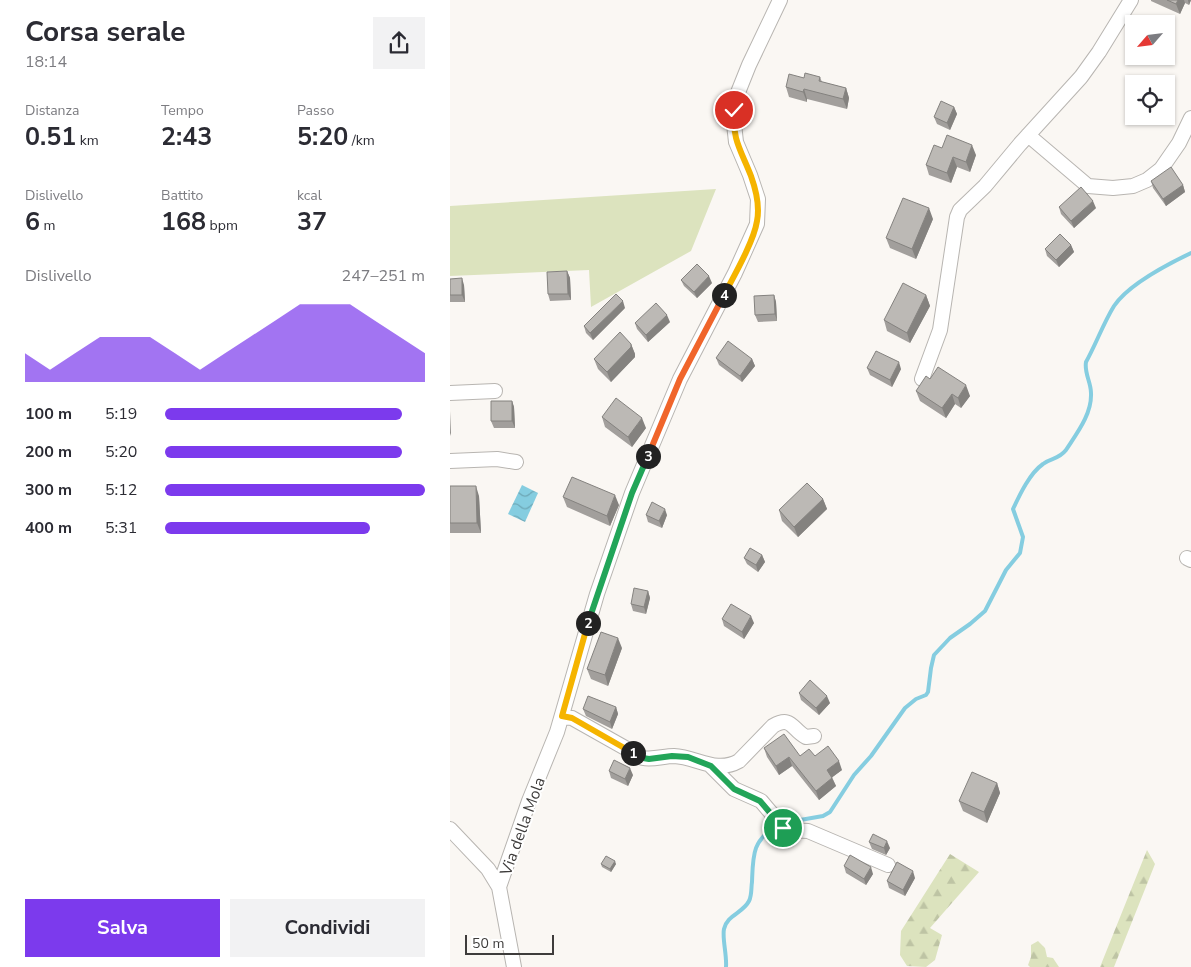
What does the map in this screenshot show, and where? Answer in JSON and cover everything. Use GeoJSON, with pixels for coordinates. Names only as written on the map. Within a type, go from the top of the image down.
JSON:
{"type":"FeatureCollection","features":[{"type":"Feature","properties":{"kind":"street","name":"Via della Mola"},"geometry":{"type":"LineString","coordinates":[[514,967],[499,887],[529,801],[562,716],[594,602],[632,493],[680,379],[735,273],[756,227],[758,200],[736,142],[734,110],[737,95],[749,64],[780,0]]}},
{"type":"Feature","properties":{"kind":"street"},"geometry":{"type":"LineString","coordinates":[[922,379],[940,330],[958,213],[985,186],[1080,78],[1131,0]]}},
{"type":"Feature","properties":{"kind":"street"},"geometry":{"type":"LineString","coordinates":[[1028,135],[1088,186],[1113,188],[1133,186],[1147,180],[1161,169],[1179,143],[1191,118]]}},
{"type":"Feature","properties":{"kind":"street"},"geometry":{"type":"LineString","coordinates":[[450,393],[495,392]]}},
{"type":"Feature","properties":{"kind":"street"},"geometry":{"type":"LineString","coordinates":[[450,461],[497,459],[516,462]]}},
{"type":"Feature","properties":{"kind":"street"},"geometry":{"type":"LineString","coordinates":[[562,716],[572,718],[643,758],[688,757],[711,766],[734,789],[760,801],[780,824],[789,830],[808,831],[888,865]]}},
{"type":"Feature","properties":{"kind":"street"},"geometry":{"type":"LineString","coordinates":[[711,766],[732,765],[739,761],[773,726],[780,722],[785,721],[791,724],[806,737],[814,736]]}},
{"type":"Feature","properties":{"kind":"street"},"geometry":{"type":"LineString","coordinates":[[450,829],[488,869],[499,887]]}},
{"type":"Feature","properties":{"kind":"green space"},"geometry":{"type":"Polygon","coordinates":[[[716,189],[691,251],[591,307],[589,270],[450,276],[450,206],[716,189]]]}},
{"type":"Feature","properties":{"kind":"green space"},"geometry":{"type":"Polygon","coordinates":[[[1147,850],[1155,864],[1114,967],[1100,967],[1147,850]]]}},
{"type":"Feature","properties":{"kind":"green space"},"geometry":{"type":"Polygon","coordinates":[[[950,854],[979,872],[930,928],[942,935],[935,960],[926,967],[907,966],[900,955],[901,931],[950,854]]]}},
{"type":"Feature","properties":{"kind":"green space"},"geometry":{"type":"Polygon","coordinates":[[[1038,941],[1045,948],[1047,957],[1053,958],[1059,967],[1030,967],[1028,965],[1031,957],[1031,945],[1038,941]]]}},
{"type":"Feature","properties":{"kind":"water"},"geometry":{"type":"Polygon","coordinates":[[[522,485],[538,493],[525,522],[508,514],[522,485]]]}},
{"type":"Feature","properties":{"kind":"building"},"geometry":{"type":"Polygon","coordinates":[[[1167,0],[1178,0],[1176,4],[1167,0]]]}},
{"type":"Feature","properties":{"kind":"building"},"geometry":{"type":"Polygon","coordinates":[[[805,73],[820,77],[819,81],[846,88],[843,99],[804,89],[803,92],[786,87],[789,74],[804,78],[805,73]]]}},
{"type":"Feature","properties":{"kind":"building"},"geometry":{"type":"Polygon","coordinates":[[[941,101],[954,107],[947,123],[934,117],[941,101]]]}},
{"type":"Feature","properties":{"kind":"building"},"geometry":{"type":"Polygon","coordinates":[[[947,135],[972,145],[966,162],[953,157],[947,173],[926,165],[934,145],[942,148],[947,135]]]}},
{"type":"Feature","properties":{"kind":"building"},"geometry":{"type":"Polygon","coordinates":[[[1171,167],[1183,185],[1163,199],[1151,181],[1171,167]]]}},
{"type":"Feature","properties":{"kind":"building"},"geometry":{"type":"Polygon","coordinates":[[[1081,187],[1093,201],[1071,221],[1059,207],[1081,187]]]}},
{"type":"Feature","properties":{"kind":"building"},"geometry":{"type":"Polygon","coordinates":[[[903,198],[929,208],[912,249],[886,238],[903,198]]]}},
{"type":"Feature","properties":{"kind":"building"},"geometry":{"type":"Polygon","coordinates":[[[1060,234],[1071,245],[1056,260],[1045,249],[1060,234]]]}},
{"type":"Feature","properties":{"kind":"building"},"geometry":{"type":"Polygon","coordinates":[[[697,264],[709,276],[694,292],[681,280],[697,264]]]}},
{"type":"Feature","properties":{"kind":"building"},"geometry":{"type":"Polygon","coordinates":[[[567,271],[568,294],[548,294],[547,272],[567,271]]]}},
{"type":"Feature","properties":{"kind":"building"},"geometry":{"type":"Polygon","coordinates":[[[462,278],[462,295],[450,295],[450,279],[462,278]]]}},
{"type":"Feature","properties":{"kind":"building"},"geometry":{"type":"Polygon","coordinates":[[[903,283],[926,295],[907,333],[884,320],[903,283]]]}},
{"type":"Feature","properties":{"kind":"building"},"geometry":{"type":"Polygon","coordinates":[[[616,294],[623,301],[590,333],[584,326],[616,294]]]}},
{"type":"Feature","properties":{"kind":"building"},"geometry":{"type":"Polygon","coordinates":[[[774,295],[775,314],[755,315],[754,296],[774,295]]]}},
{"type":"Feature","properties":{"kind":"building"},"geometry":{"type":"Polygon","coordinates":[[[656,303],[667,315],[646,335],[635,323],[656,303]]]}},
{"type":"Feature","properties":{"kind":"building"},"geometry":{"type":"Polygon","coordinates":[[[620,332],[631,344],[631,347],[607,372],[594,359],[620,332]]]}},
{"type":"Feature","properties":{"kind":"building"},"geometry":{"type":"Polygon","coordinates":[[[728,341],[752,359],[740,376],[716,358],[728,341]]]}},
{"type":"Feature","properties":{"kind":"building"},"geometry":{"type":"Polygon","coordinates":[[[876,351],[899,362],[890,380],[867,368],[876,351]]]}},
{"type":"Feature","properties":{"kind":"building"},"geometry":{"type":"Polygon","coordinates":[[[938,367],[966,385],[958,398],[952,394],[942,408],[916,391],[926,376],[930,379],[938,367]]]}},
{"type":"Feature","properties":{"kind":"building"},"geometry":{"type":"Polygon","coordinates":[[[616,398],[642,418],[628,437],[602,417],[616,398]]]}},
{"type":"Feature","properties":{"kind":"building"},"geometry":{"type":"Polygon","coordinates":[[[491,401],[512,401],[512,421],[491,421],[491,401]]]}},
{"type":"Feature","properties":{"kind":"building"},"geometry":{"type":"Polygon","coordinates":[[[572,477],[615,495],[607,516],[563,497],[572,477]]]}},
{"type":"Feature","properties":{"kind":"building"},"geometry":{"type":"Polygon","coordinates":[[[807,483],[823,499],[794,527],[779,510],[807,483]]]}},
{"type":"Feature","properties":{"kind":"building"},"geometry":{"type":"Polygon","coordinates":[[[450,486],[476,486],[477,523],[450,523],[450,486]]]}},
{"type":"Feature","properties":{"kind":"building"},"geometry":{"type":"Polygon","coordinates":[[[652,502],[665,509],[659,521],[646,515],[652,502]]]}},
{"type":"Feature","properties":{"kind":"building"},"geometry":{"type":"Polygon","coordinates":[[[750,548],[762,555],[756,565],[744,558],[750,548]]]}},
{"type":"Feature","properties":{"kind":"building"},"geometry":{"type":"Polygon","coordinates":[[[634,588],[648,591],[644,607],[631,604],[634,588]]]}},
{"type":"Feature","properties":{"kind":"building"},"geometry":{"type":"Polygon","coordinates":[[[731,604],[751,616],[742,632],[722,619],[731,604]]]}},
{"type":"Feature","properties":{"kind":"building"},"geometry":{"type":"Polygon","coordinates":[[[601,632],[618,638],[605,675],[587,669],[601,632]]]}},
{"type":"Feature","properties":{"kind":"building"},"geometry":{"type":"Polygon","coordinates":[[[810,680],[827,696],[816,708],[799,693],[810,680]]]}},
{"type":"Feature","properties":{"kind":"building"},"geometry":{"type":"Polygon","coordinates":[[[588,696],[616,707],[610,722],[583,709],[588,696]]]}},
{"type":"Feature","properties":{"kind":"building"},"geometry":{"type":"Polygon","coordinates":[[[784,734],[800,756],[809,749],[815,756],[828,746],[839,761],[827,770],[832,778],[816,791],[789,757],[776,766],[764,748],[784,734]]]}},
{"type":"Feature","properties":{"kind":"building"},"geometry":{"type":"Polygon","coordinates":[[[614,760],[630,768],[625,779],[609,771],[614,760]]]}},
{"type":"Feature","properties":{"kind":"building"},"geometry":{"type":"Polygon","coordinates":[[[972,772],[997,783],[984,812],[959,801],[972,772]]]}},
{"type":"Feature","properties":{"kind":"building"},"geometry":{"type":"Polygon","coordinates":[[[873,834],[887,841],[884,848],[869,842],[873,834]]]}},
{"type":"Feature","properties":{"kind":"building"},"geometry":{"type":"Polygon","coordinates":[[[850,855],[871,867],[864,879],[844,866],[850,855]]]}},
{"type":"Feature","properties":{"kind":"building"},"geometry":{"type":"Polygon","coordinates":[[[606,856],[615,861],[610,869],[601,864],[606,856]]]}},
{"type":"Feature","properties":{"kind":"building"},"geometry":{"type":"Polygon","coordinates":[[[897,862],[913,871],[903,890],[887,881],[897,862]]]}},
{"type":"Feature","properties":{"kind":"waterway"},"geometry":{"type":"LineString","coordinates":[[783,823],[823,816],[830,812],[854,775],[871,756],[905,708],[916,699],[926,695],[934,655],[950,638],[985,611],[1006,570],[1020,553],[1023,537],[1013,509],[1026,484],[1038,468],[1058,457],[1066,450],[1083,423],[1091,401],[1091,389],[1086,362],[1114,306],[1120,298],[1138,283],[1191,253]]}},
{"type":"Feature","properties":{"kind":"waterway"},"geometry":{"type":"LineString","coordinates":[[726,967],[724,929],[728,920],[749,901],[754,857],[758,843],[769,831],[777,826]]}},
{"type":"Feature","properties":{"kind":"route"},"geometry":{"type":"LineString","coordinates":[[734,110],[736,142],[758,200],[756,224],[735,273],[680,379],[632,493],[597,594],[562,716],[572,718],[643,758],[688,757],[711,766],[734,789],[760,801],[783,828]]}}]}
